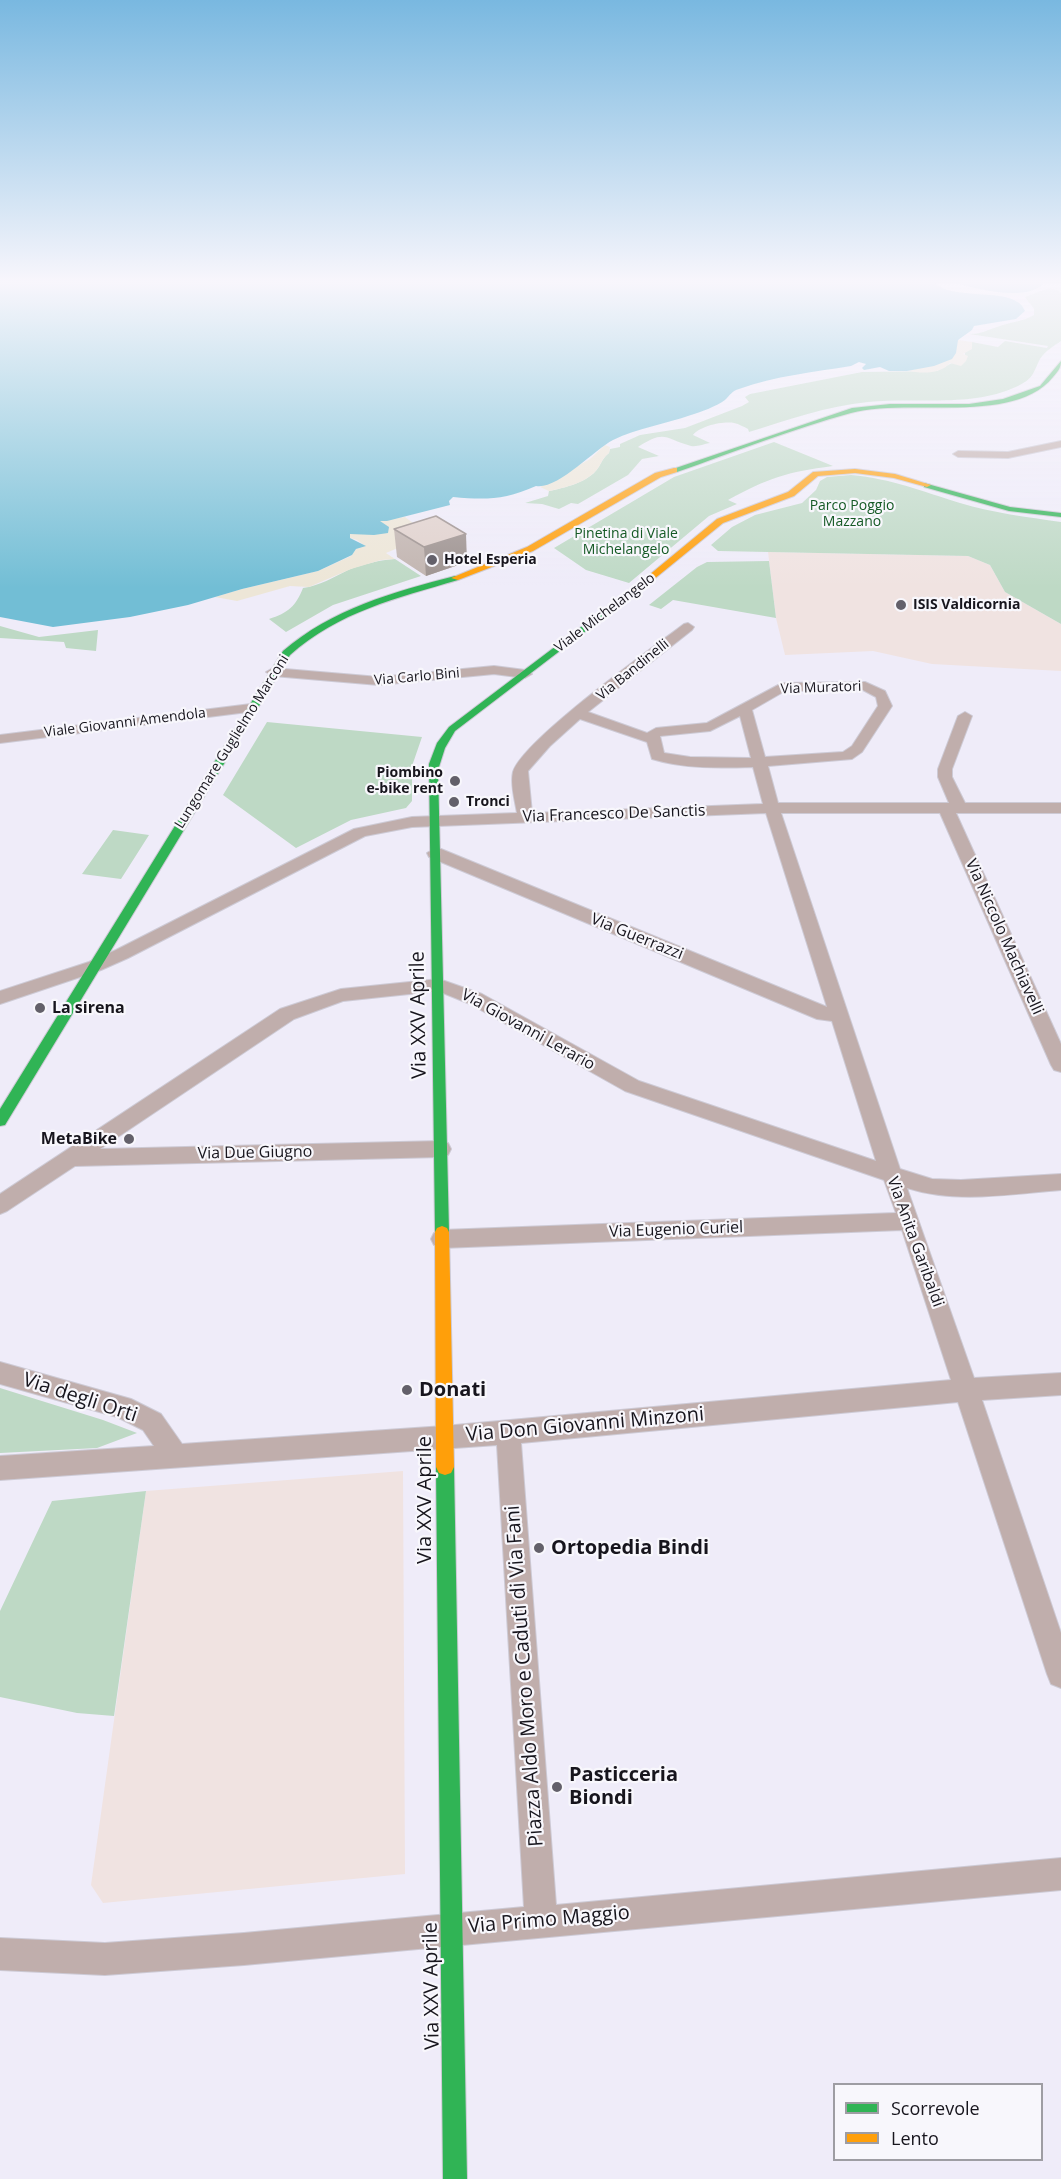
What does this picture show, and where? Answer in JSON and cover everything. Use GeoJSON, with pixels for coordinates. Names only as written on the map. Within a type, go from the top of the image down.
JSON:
{"type":"FeatureCollection","features":[{"type":"Feature","properties":{"kind":"street","name":"Lungomare Guglielmo Marconi"},"geometry":{"type":"LineString","coordinates":[[0,1121],[273,672],[294,645],[320,625],[362,607],[478,571],[530,549],[658,475],[852,411],[890,406],[982,405],[1013,398],[1044,385]]}},
{"type":"Feature","properties":{"kind":"street"},"geometry":{"type":"LineString","coordinates":[[958,454],[1008,455],[1061,444]]}},
{"type":"Feature","properties":{"kind":"street","name":"Viale Michelangelo"},"geometry":{"type":"LineString","coordinates":[[434,821],[433,770],[436,754],[442,741],[452,729],[649,580],[720,521],[791,494],[816,474],[855,471],[895,476],[1009,509],[1061,515]]}},
{"type":"Feature","properties":{"kind":"street","name":"Via Bandinelli"},"geometry":{"type":"LineString","coordinates":[[525,817],[520,771],[523,766],[551,736],[688,627]]}},
{"type":"Feature","properties":{"kind":"street","name":"Via Carlo Bini"},"geometry":{"type":"LineString","coordinates":[[273,672],[379,681],[494,670],[525,674]]}},
{"type":"Feature","properties":{"kind":"street","name":"Via Muratori"},"geometry":{"type":"LineString","coordinates":[[861,685],[875,688],[884,699],[885,706],[853,754],[838,758],[667,761],[657,756],[653,735],[662,729],[710,727],[745,710],[767,694],[782,687],[861,685]]}},
{"type":"Feature","properties":{"kind":"street","name":"Viale Giovanni Amendola"},"geometry":{"type":"LineString","coordinates":[[0,738],[251,708]]}},
{"type":"Feature","properties":{"kind":"street"},"geometry":{"type":"LineString","coordinates":[[745,710],[761,761],[772,808]]}},
{"type":"Feature","properties":{"kind":"street","name":"Via Bandinelli"},"geometry":{"type":"LineString","coordinates":[[579,714],[654,740]]}},
{"type":"Feature","properties":{"kind":"street","name":"Via Niccolo Machiavelli"},"geometry":{"type":"LineString","coordinates":[[965,716],[945,769],[953,808],[1061,1065]]}},
{"type":"Feature","properties":{"kind":"street","name":"Via Francesco De Sanctis"},"geometry":{"type":"LineString","coordinates":[[0,998],[95,966],[360,832],[385,826],[434,821],[772,808],[1061,808]]}},
{"type":"Feature","properties":{"kind":"street","name":"Via Anita Garibaldi"},"geometry":{"type":"LineString","coordinates":[[772,808],[891,1174],[910,1221],[1061,1674]]}},
{"type":"Feature","properties":{"kind":"street","name":"Via XXV Aprile"},"geometry":{"type":"LineString","coordinates":[[434,821],[439,985],[455,2179]]}},
{"type":"Feature","properties":{"kind":"street","name":"Via Guerrazzi"},"geometry":{"type":"LineString","coordinates":[[435,853],[824,1014],[840,1014]]}},
{"type":"Feature","properties":{"kind":"street","name":"Via Francesco De Sanctis"},"geometry":{"type":"LineString","coordinates":[[112,938],[131,939],[158,936]]}},
{"type":"Feature","properties":{"kind":"street","name":"Via Giovanni Lerario"},"geometry":{"type":"LineString","coordinates":[[0,1205],[287,1014],[341,995],[439,985],[476,999],[632,1086],[812,1150],[932,1186],[961,1189],[1061,1182]]}},
{"type":"Feature","properties":{"kind":"street","name":"Via Due Giugno"},"geometry":{"type":"LineString","coordinates":[[70,1158],[441,1149]]}},
{"type":"Feature","properties":{"kind":"street","name":"Via Eugenio Curiel"},"geometry":{"type":"LineString","coordinates":[[442,1239],[910,1221]]}},
{"type":"Feature","properties":{"kind":"street","name":"Via degli Orti"},"geometry":{"type":"LineString","coordinates":[[0,1373],[122,1407],[152,1422],[177,1457]]}},
{"type":"Feature","properties":{"kind":"street","name":"Via Don Giovanni Minzoni"},"geometry":{"type":"LineString","coordinates":[[0,1468],[444,1438],[966,1390],[1061,1384]]}},
{"type":"Feature","properties":{"kind":"street","name":"Piazza Aldo Moro e Caduti di Via Fani"},"geometry":{"type":"LineString","coordinates":[[508,1432],[541,1921]]}},
{"type":"Feature","properties":{"kind":"street","name":"Via Primo Maggio"},"geometry":{"type":"LineString","coordinates":[[0,1954],[105,1959],[244,1949],[1061,1874]]}},
{"type":"Feature","properties":{"kind":"shaded area","name":"ISIS Valdicornia"},"geometry":{"type":"Polygon","coordinates":[[[768,552],[968,556],[990,565],[1005,592],[1061,624],[1061,671],[932,664],[873,651],[785,655],[776,618],[768,552]]]}},
{"type":"Feature","properties":{"kind":"shaded area"},"geometry":{"type":"Polygon","coordinates":[[[403,1471],[405,1874],[103,1903],[91,1885],[146,1491],[403,1471]]]}},
{"type":"Feature","properties":{"kind":"green space"},"geometry":{"type":"Polygon","coordinates":[[[797,385],[1020,385],[982,397],[853,404],[808,414],[749,432],[748,429],[736,423],[718,424],[701,429],[693,435],[710,443],[698,446],[691,446],[665,437],[654,438],[638,447],[659,456],[642,459],[628,475],[578,504],[571,503],[559,509],[542,504],[525,503],[548,496],[549,491],[569,486],[589,477],[598,468],[610,449],[620,447],[620,444],[640,435],[685,428],[742,406],[749,402],[745,397],[797,385]]]}},
{"type":"Feature","properties":{"kind":"green space","name":"Pinetina di Viale Michelangelo"},"geometry":{"type":"Polygon","coordinates":[[[774,442],[833,466],[778,477],[728,500],[737,504],[709,516],[629,583],[586,570],[554,548],[674,477],[774,442]]]}},
{"type":"Feature","properties":{"kind":"green space","name":"Parco Poggio Mazzano"},"geometry":{"type":"Polygon","coordinates":[[[851,475],[894,482],[985,509],[1061,522],[1061,624],[1005,592],[990,565],[968,556],[718,551],[711,545],[732,527],[755,515],[802,503],[816,490],[820,481],[827,477],[851,475]]]}},
{"type":"Feature","properties":{"kind":"green space"},"geometry":{"type":"Polygon","coordinates":[[[395,559],[421,576],[333,605],[286,632],[269,619],[290,608],[303,588],[321,583],[360,566],[395,559]]]}},
{"type":"Feature","properties":{"kind":"green space"},"geometry":{"type":"Polygon","coordinates":[[[769,561],[776,618],[673,600],[661,609],[649,605],[697,567],[707,562],[769,561]]]}},
{"type":"Feature","properties":{"kind":"green space"},"geometry":{"type":"Polygon","coordinates":[[[0,626],[39,637],[98,630],[96,651],[66,648],[64,642],[0,638],[0,626]]]}},
{"type":"Feature","properties":{"kind":"green space"},"geometry":{"type":"Polygon","coordinates":[[[267,722],[422,737],[412,766],[412,801],[406,808],[351,820],[296,848],[223,795],[267,722]]]}},
{"type":"Feature","properties":{"kind":"green space"},"geometry":{"type":"Polygon","coordinates":[[[113,830],[149,835],[121,879],[82,874],[113,830]]]}},
{"type":"Feature","properties":{"kind":"green space"},"geometry":{"type":"Polygon","coordinates":[[[0,1388],[137,1433],[97,1448],[0,1453],[0,1388]]]}},
{"type":"Feature","properties":{"kind":"green space"},"geometry":{"type":"Polygon","coordinates":[[[146,1491],[114,1716],[77,1713],[0,1697],[0,1611],[52,1501],[146,1491]]]}},
{"type":"Feature","properties":{"kind":"sand"},"geometry":{"type":"Polygon","coordinates":[[[605,445],[610,447],[609,453],[589,477],[569,486],[549,491],[540,487],[590,459],[605,445]]]}},
{"type":"Feature","properties":{"kind":"sand"},"geometry":{"type":"Polygon","coordinates":[[[405,517],[421,529],[422,538],[386,553],[395,559],[381,560],[351,569],[309,587],[290,586],[237,601],[215,597],[318,571],[351,556],[356,549],[365,546],[350,538],[350,534],[364,534],[378,521],[405,517]]]}},
{"type":"Feature","properties":{"kind":"water"},"geometry":{"type":"Polygon","coordinates":[[[0,385],[754,385],[731,393],[725,400],[709,409],[613,440],[565,476],[545,486],[536,486],[495,498],[453,497],[449,501],[450,505],[380,521],[389,527],[388,533],[350,534],[350,538],[366,546],[356,549],[352,555],[318,571],[242,589],[188,605],[130,617],[53,627],[0,617],[0,385]]]}},
{"type":"Feature","properties":{"kind":"building"},"geometry":{"type":"Polygon","coordinates":[[[436,516],[466,534],[424,547],[394,529],[436,516]]]}},
{"type":"Feature","properties":{"kind":"traffic: fast"},"geometry":{"type":"LineString","coordinates":[[674,470],[852,410],[890,406],[969,406],[1004,401],[1044,385]]}},
{"type":"Feature","properties":{"kind":"traffic: fast"},"geometry":{"type":"LineString","coordinates":[[927,485],[1009,509],[1061,515]]}},
{"type":"Feature","properties":{"kind":"traffic: fast"},"geometry":{"type":"LineString","coordinates":[[0,1121],[286,653],[323,625],[344,614],[365,605],[455,578]]}},
{"type":"Feature","properties":{"kind":"traffic: fast"},"geometry":{"type":"LineString","coordinates":[[442,1232],[433,770],[436,759],[442,743],[452,729],[629,595]]}},
{"type":"Feature","properties":{"kind":"traffic: fast"},"geometry":{"type":"LineString","coordinates":[[445,1467],[455,2179]]}},
{"type":"Feature","properties":{"kind":"traffic: slow"},"geometry":{"type":"LineString","coordinates":[[455,578],[530,549],[658,475],[674,470]]}},
{"type":"Feature","properties":{"kind":"traffic: slow"},"geometry":{"type":"LineString","coordinates":[[629,595],[720,521],[791,494],[816,474],[855,471],[895,476],[927,485]]}},
{"type":"Feature","properties":{"kind":"traffic: slow"},"geometry":{"type":"LineString","coordinates":[[442,1232],[445,1467]]}},
{"type":"Feature","properties":{"kind":"place","name":"Hotel Esperia"},"geometry":{"type":"Point","coordinates":[432,560]}},
{"type":"Feature","properties":{"kind":"place","name":"ISIS Valdicornia"},"geometry":{"type":"Point","coordinates":[901,605]}},
{"type":"Feature","properties":{"kind":"place","name":"Piombino e-bike rent"},"geometry":{"type":"Point","coordinates":[455,781]}},
{"type":"Feature","properties":{"kind":"place","name":"Tronci"},"geometry":{"type":"Point","coordinates":[454,802]}},
{"type":"Feature","properties":{"kind":"place","name":"La sirena"},"geometry":{"type":"Point","coordinates":[40,1008]}},
{"type":"Feature","properties":{"kind":"place","name":"MetaBike"},"geometry":{"type":"Point","coordinates":[129,1139]}},
{"type":"Feature","properties":{"kind":"place","name":"Donati"},"geometry":{"type":"Point","coordinates":[407,1390]}},
{"type":"Feature","properties":{"kind":"place","name":"Ortopedia Bindi"},"geometry":{"type":"Point","coordinates":[539,1548]}},
{"type":"Feature","properties":{"kind":"place","name":"Pasticceria Biondi"},"geometry":{"type":"Point","coordinates":[557,1787]}}]}
